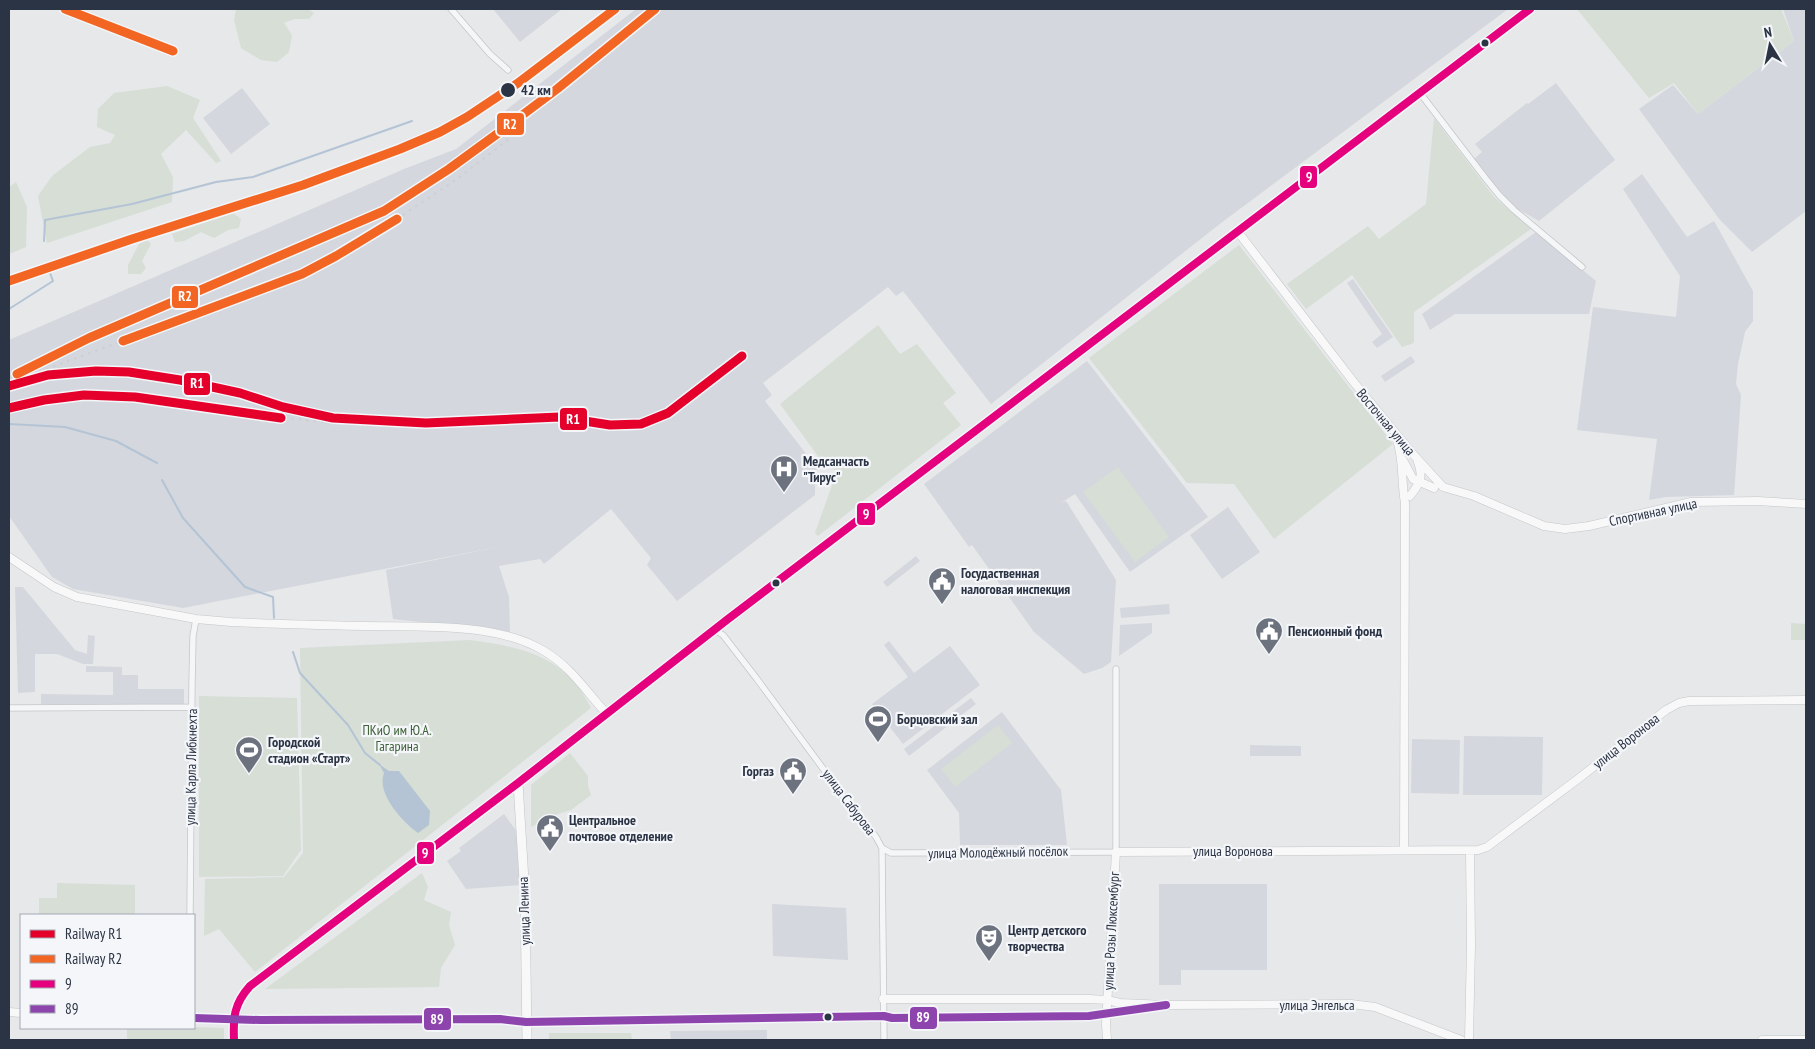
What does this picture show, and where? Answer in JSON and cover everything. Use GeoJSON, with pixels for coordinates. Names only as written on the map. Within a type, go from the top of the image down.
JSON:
{"type":"FeatureCollection","features":[{"type":"Feature","properties":{"kind":"main road"},"geometry":{"type":"LineString","coordinates":[[518,783],[606,713],[1530,9]]}},
{"type":"Feature","properties":{"kind":"main road","name":"улица Ленина"},"geometry":{"type":"LineString","coordinates":[[518,783],[525,898],[527,1040]]}},
{"type":"Feature","properties":{"kind":"street"},"geometry":{"type":"LineString","coordinates":[[451,9],[490,54],[508,70]]}},
{"type":"Feature","properties":{"kind":"street"},"geometry":{"type":"LineString","coordinates":[[1420,93],[1486,180],[1499,194],[1514,210],[1582,267]]}},
{"type":"Feature","properties":{"kind":"street","name":"Восточная улица"},"geometry":{"type":"LineString","coordinates":[[1238,232],[1425,471],[1443,487]]}},
{"type":"Feature","properties":{"kind":"street"},"geometry":{"type":"LineString","coordinates":[[1393,430],[1409,474],[1420,483],[1434,488]]}},
{"type":"Feature","properties":{"kind":"street"},"geometry":{"type":"LineString","coordinates":[[1400,451],[1402,489],[1408,500],[1404,850]]}},
{"type":"Feature","properties":{"kind":"street"},"geometry":{"type":"LineString","coordinates":[[1402,489],[1409,474],[1416,470],[1425,471],[1420,483],[1408,500]]}},
{"type":"Feature","properties":{"kind":"street"},"geometry":{"type":"LineString","coordinates":[[1408,500],[1434,488],[1443,487]]}},
{"type":"Feature","properties":{"kind":"street","name":"Спортивная улица"},"geometry":{"type":"LineString","coordinates":[[1443,487],[1474,496],[1544,526],[1565,529],[1589,526],[1691,502],[1758,501],[1806,504]]}},
{"type":"Feature","properties":{"kind":"street"},"geometry":{"type":"LineString","coordinates":[[9,557],[54,587],[77,598],[196,619],[231,622],[446,627],[520,640],[544,651],[567,667],[606,713]]}},
{"type":"Feature","properties":{"kind":"street","name":"улица Карла Либкнехта"},"geometry":{"type":"LineString","coordinates":[[190,914],[193,636],[196,619]]}},
{"type":"Feature","properties":{"kind":"street","name":"улица Сабурова"},"geometry":{"type":"LineString","coordinates":[[715,630],[723,635],[757,678],[831,780],[876,836],[882,848],[884,1040]]}},
{"type":"Feature","properties":{"kind":"street"},"geometry":{"type":"LineString","coordinates":[[1116,669],[1116,852]]}},
{"type":"Feature","properties":{"kind":"street","name":"улица Воронова"},"geometry":{"type":"LineString","coordinates":[[1116,852],[1470,851],[1487,847],[1666,710],[1679,703],[1806,700]]}},
{"type":"Feature","properties":{"kind":"street"},"geometry":{"type":"LineString","coordinates":[[9,708],[192,707]]}},
{"type":"Feature","properties":{"kind":"street"},"geometry":{"type":"LineString","coordinates":[[234,1040],[236,1006],[250,986],[518,783]]}},
{"type":"Feature","properties":{"kind":"street","name":"улица Молодёжный посёлок"},"geometry":{"type":"LineString","coordinates":[[882,848],[891,853],[1116,852]]}},
{"type":"Feature","properties":{"kind":"street"},"geometry":{"type":"LineString","coordinates":[[1469,1040],[1470,851]]}},
{"type":"Feature","properties":{"kind":"street","name":"улица Розы Люксембург"},"geometry":{"type":"LineString","coordinates":[[1106,1040],[1116,852]]}},
{"type":"Feature","properties":{"kind":"street","name":"улица Энгельса"},"geometry":{"type":"LineString","coordinates":[[883,999],[1107,1000],[1120,1003],[1166,1005],[1351,1004],[1375,1007],[1461,1040]]}},
{"type":"Feature","properties":{"kind":"street","name":"улица Энгельса"},"geometry":{"type":"LineString","coordinates":[[195,1018],[500,1019],[526,1022],[884,1016],[892,1018],[958,1019],[1106,1014],[1166,1005]]}},
{"type":"Feature","properties":{"kind":"street"},"geometry":{"type":"LineString","coordinates":[[1762,1040],[1806,1040]]}},
{"type":"Feature","properties":{"kind":"shaded area"},"geometry":{"type":"Polygon","coordinates":[[[493,9],[562,9],[520,42],[493,9]]]}},
{"type":"Feature","properties":{"kind":"shaded area"},"geometry":{"type":"Polygon","coordinates":[[[636,9],[1508,9],[1221,223],[991,404],[903,291],[896,296],[888,287],[763,383],[772,395],[765,401],[818,469],[810,475],[815,482],[815,495],[677,601],[647,565],[651,558],[611,509],[544,564],[540,559],[499,566],[509,597],[510,632],[393,619],[386,570],[503,546],[183,608],[73,589],[52,577],[9,516],[9,340],[404,169],[456,149],[636,9]]]}},
{"type":"Feature","properties":{"kind":"shaded area"},"geometry":{"type":"Polygon","coordinates":[[[1783,9],[1806,9],[1806,211],[1752,252],[1720,220],[1639,109],[1673,85],[1698,114],[1794,41],[1783,9]]]}},
{"type":"Feature","properties":{"kind":"shaded area"},"geometry":{"type":"Polygon","coordinates":[[[1556,83],[1615,160],[1539,221],[1509,204],[1474,159],[1482,152],[1475,144],[1556,83]]]}},
{"type":"Feature","properties":{"kind":"shaded area"},"geometry":{"type":"Polygon","coordinates":[[[242,88],[270,124],[231,154],[203,118],[242,88]]]}},
{"type":"Feature","properties":{"kind":"shaded area"},"geometry":{"type":"Polygon","coordinates":[[[1642,174],[1687,237],[1714,221],[1753,291],[1753,321],[1745,332],[1736,384],[1741,395],[1734,495],[1666,497],[1649,500],[1657,439],[1577,430],[1593,307],[1676,317],[1680,276],[1623,189],[1642,174]]]}},
{"type":"Feature","properties":{"kind":"shaded area"},"geometry":{"type":"Polygon","coordinates":[[[1536,232],[1596,281],[1589,314],[1455,314],[1430,330],[1422,314],[1536,232]]]}},
{"type":"Feature","properties":{"kind":"shaded area"},"geometry":{"type":"Polygon","coordinates":[[[1353,279],[1393,337],[1377,348],[1372,342],[1382,334],[1347,283],[1353,279]]]}},
{"type":"Feature","properties":{"kind":"shaded area"},"geometry":{"type":"Polygon","coordinates":[[[1411,356],[1415,362],[1385,382],[1381,376],[1411,356]]]}},
{"type":"Feature","properties":{"kind":"shaded area"},"geometry":{"type":"Polygon","coordinates":[[[1087,361],[1208,517],[1130,572],[1075,494],[1061,503],[1066,501],[1116,580],[1111,662],[1102,668],[1084,674],[1034,632],[972,545],[969,547],[924,484],[1087,361]]]}},
{"type":"Feature","properties":{"kind":"shaded area"},"geometry":{"type":"Polygon","coordinates":[[[1228,507],[1260,552],[1222,579],[1190,535],[1228,507]]]}},
{"type":"Feature","properties":{"kind":"shaded area"},"geometry":{"type":"Polygon","coordinates":[[[916,556],[920,561],[887,587],[883,582],[916,556]]]}},
{"type":"Feature","properties":{"kind":"shaded area"},"geometry":{"type":"Polygon","coordinates":[[[15,587],[23,587],[75,650],[87,654],[88,635],[95,636],[93,664],[83,664],[57,654],[35,654],[35,692],[18,693],[15,587]]]}},
{"type":"Feature","properties":{"kind":"shaded area"},"geometry":{"type":"Polygon","coordinates":[[[1169,604],[1170,614],[1121,618],[1120,608],[1169,604]]]}},
{"type":"Feature","properties":{"kind":"shaded area"},"geometry":{"type":"Polygon","coordinates":[[[1152,623],[1152,633],[1119,656],[1120,625],[1152,623]]]}},
{"type":"Feature","properties":{"kind":"shaded area"},"geometry":{"type":"Polygon","coordinates":[[[889,641],[914,673],[950,646],[980,685],[903,744],[872,704],[908,677],[884,645],[889,641]]]}},
{"type":"Feature","properties":{"kind":"shaded area"},"geometry":{"type":"Polygon","coordinates":[[[86,666],[122,667],[122,675],[138,675],[138,689],[184,689],[184,706],[41,704],[41,694],[113,695],[113,672],[86,672],[86,666]]]}},
{"type":"Feature","properties":{"kind":"shaded area"},"geometry":{"type":"Polygon","coordinates":[[[971,698],[976,704],[909,756],[904,749],[971,698]]]}},
{"type":"Feature","properties":{"kind":"shaded area"},"geometry":{"type":"Polygon","coordinates":[[[1002,712],[1061,790],[1067,845],[960,845],[959,813],[927,770],[1002,712]]]}},
{"type":"Feature","properties":{"kind":"shaded area"},"geometry":{"type":"Polygon","coordinates":[[[1464,736],[1543,737],[1542,795],[1463,795],[1464,736]]]}},
{"type":"Feature","properties":{"kind":"shaded area"},"geometry":{"type":"Polygon","coordinates":[[[1412,739],[1460,740],[1459,794],[1411,793],[1412,739]]]}},
{"type":"Feature","properties":{"kind":"shaded area"},"geometry":{"type":"Polygon","coordinates":[[[1250,745],[1301,746],[1301,756],[1250,756],[1250,745]]]}},
{"type":"Feature","properties":{"kind":"shaded area"},"geometry":{"type":"Polygon","coordinates":[[[504,814],[518,833],[520,885],[466,889],[447,861],[461,851],[459,848],[504,814]]]}},
{"type":"Feature","properties":{"kind":"shaded area"},"geometry":{"type":"Polygon","coordinates":[[[1159,884],[1267,884],[1267,970],[1181,970],[1181,985],[1159,985],[1159,884]]]}},
{"type":"Feature","properties":{"kind":"shaded area"},"geometry":{"type":"Polygon","coordinates":[[[772,904],[846,908],[848,960],[773,956],[772,904]]]}},
{"type":"Feature","properties":{"kind":"shaded area"},"geometry":{"type":"Polygon","coordinates":[[[767,1030],[767,1040],[671,1040],[670,1031],[767,1030]]]}},
{"type":"Feature","properties":{"kind":"green space"},"geometry":{"type":"Polygon","coordinates":[[[236,9],[307,9],[314,13],[309,19],[294,19],[284,23],[292,35],[289,52],[277,62],[261,60],[241,48],[234,20],[236,9]]]}},
{"type":"Feature","properties":{"kind":"green space"},"geometry":{"type":"Polygon","coordinates":[[[1577,9],[1781,9],[1794,41],[1698,114],[1674,83],[1649,98],[1577,9]]]}},
{"type":"Feature","properties":{"kind":"green space"},"geometry":{"type":"Polygon","coordinates":[[[167,86],[200,100],[193,118],[221,161],[216,163],[186,130],[161,154],[173,177],[172,202],[47,243],[38,196],[52,176],[90,147],[110,143],[115,135],[97,127],[98,109],[114,93],[167,86]]]}},
{"type":"Feature","properties":{"kind":"green space"},"geometry":{"type":"Polygon","coordinates":[[[1434,118],[1494,197],[1531,229],[1414,312],[1414,343],[1402,347],[1352,275],[1306,309],[1287,284],[1368,226],[1379,239],[1426,204],[1434,118]]]}},
{"type":"Feature","properties":{"kind":"green space"},"geometry":{"type":"Polygon","coordinates":[[[16,182],[27,207],[26,247],[9,254],[9,187],[16,182]]]}},
{"type":"Feature","properties":{"kind":"green space"},"geometry":{"type":"Polygon","coordinates":[[[233,213],[241,219],[239,228],[228,230],[214,238],[201,232],[184,241],[175,242],[172,234],[233,213]]]}},
{"type":"Feature","properties":{"kind":"green space"},"geometry":{"type":"Polygon","coordinates":[[[147,240],[151,244],[142,261],[146,268],[141,274],[128,274],[128,265],[139,244],[147,240]]]}},
{"type":"Feature","properties":{"kind":"green space"},"geometry":{"type":"Polygon","coordinates":[[[1239,245],[1393,444],[1274,539],[1234,484],[1187,483],[1089,358],[1239,245]]]}},
{"type":"Feature","properties":{"kind":"green space"},"geometry":{"type":"Polygon","coordinates":[[[878,325],[900,354],[917,344],[956,393],[943,403],[961,425],[818,536],[815,533],[837,471],[823,463],[780,404],[878,325]]]}},
{"type":"Feature","properties":{"kind":"green space"},"geometry":{"type":"Polygon","coordinates":[[[1118,467],[1169,537],[1135,562],[1083,492],[1118,467]]]}},
{"type":"Feature","properties":{"kind":"green space"},"geometry":{"type":"Polygon","coordinates":[[[1791,623],[1806,624],[1806,640],[1791,640],[1791,623]]]}},
{"type":"Feature","properties":{"kind":"green space","name":"ПКиО им Ю.А. Гагарина"},"geometry":{"type":"Polygon","coordinates":[[[470,640],[507,646],[541,657],[569,676],[581,690],[591,708],[255,972],[219,929],[204,936],[205,879],[284,877],[303,853],[300,648],[470,640]]]}},
{"type":"Feature","properties":{"kind":"green space","name":"Городской стадион «Старт»"},"geometry":{"type":"Polygon","coordinates":[[[199,696],[297,698],[301,850],[283,876],[199,877],[199,696]]]}},
{"type":"Feature","properties":{"kind":"green space"},"geometry":{"type":"Polygon","coordinates":[[[998,725],[1012,743],[955,787],[941,769],[998,725]]]}},
{"type":"Feature","properties":{"kind":"green space"},"geometry":{"type":"Polygon","coordinates":[[[570,753],[588,776],[588,786],[591,795],[571,810],[552,816],[531,827],[531,785],[570,753]]]}},
{"type":"Feature","properties":{"kind":"green space"},"geometry":{"type":"Polygon","coordinates":[[[422,873],[428,887],[424,900],[451,912],[449,925],[455,945],[441,968],[439,987],[265,989],[422,873]]]}},
{"type":"Feature","properties":{"kind":"green space"},"geometry":{"type":"Polygon","coordinates":[[[57,883],[135,885],[135,914],[39,914],[39,898],[57,898],[57,883]]]}},
{"type":"Feature","properties":{"kind":"green space"},"geometry":{"type":"Polygon","coordinates":[[[224,1028],[224,1040],[127,1040],[127,1029],[224,1028]]]}},
{"type":"Feature","properties":{"kind":"green space"},"geometry":{"type":"Polygon","coordinates":[[[549,1033],[631,1033],[632,1040],[549,1040],[549,1033]]]}},
{"type":"Feature","properties":{"kind":"water"},"geometry":{"type":"Polygon","coordinates":[[[379,764],[389,771],[399,771],[430,811],[429,825],[418,833],[392,807],[384,790],[384,773],[379,764]]]}},
{"type":"Feature","properties":{"kind":"waterway"},"geometry":{"type":"LineString","coordinates":[[44,241],[45,220],[132,204],[216,182],[253,177],[412,121]]}},
{"type":"Feature","properties":{"kind":"waterway"},"geometry":{"type":"LineString","coordinates":[[9,309],[53,281],[50,273]]}},
{"type":"Feature","properties":{"kind":"waterway"},"geometry":{"type":"LineString","coordinates":[[9,424],[65,427],[116,441],[157,463]]}},
{"type":"Feature","properties":{"kind":"waterway"},"geometry":{"type":"LineString","coordinates":[[162,480],[183,518],[245,587],[273,597],[274,618]]}},
{"type":"Feature","properties":{"kind":"waterway"},"geometry":{"type":"LineString","coordinates":[[293,652],[300,673],[348,725],[365,753],[380,765]]}},
{"type":"Feature","properties":{"kind":"railway"},"geometry":{"type":"LineString","coordinates":[[65,9],[173,51]]}},
{"type":"Feature","properties":{"kind":"railway"},"geometry":{"type":"LineString","coordinates":[[9,378],[89,338],[384,211],[449,169],[497,134],[557,89],[655,9]]}},
{"type":"Feature","properties":{"kind":"railway"},"geometry":{"type":"LineString","coordinates":[[39,372],[302,274],[385,227],[457,179],[522,129]]}},
{"type":"Feature","properties":{"kind":"railway"},"geometry":{"type":"LineString","coordinates":[[9,386],[48,375],[96,371],[129,372],[180,380],[240,393],[283,407],[333,418],[426,423],[559,417],[610,425],[641,424],[668,413],[742,356]]}},
{"type":"Feature","properties":{"kind":"railway"},"geometry":{"type":"LineString","coordinates":[[9,408],[44,400],[84,395],[135,397],[249,414],[323,422]]}},
{"type":"Feature","properties":{"kind":"rail line","name":"R2"},"geometry":{"type":"LineString","coordinates":[[65,9],[173,51]]}},
{"type":"Feature","properties":{"kind":"rail line","name":"R2"},"geometry":{"type":"LineString","coordinates":[[9,281],[132,239],[303,185],[440,132],[467,117],[518,83],[615,9]]}},
{"type":"Feature","properties":{"kind":"rail line","name":"R2"},"geometry":{"type":"LineString","coordinates":[[17,374],[89,338],[384,211],[449,169],[497,134],[557,89],[655,9]]}},
{"type":"Feature","properties":{"kind":"rail line","name":"R2"},"geometry":{"type":"LineString","coordinates":[[123,341],[302,274],[397,219]]}},
{"type":"Feature","properties":{"kind":"rail line","name":"R1"},"geometry":{"type":"LineString","coordinates":[[9,386],[48,375],[96,371],[129,372],[180,380],[240,393],[283,407],[333,418],[426,423],[559,417],[610,425],[641,424],[668,413],[742,356]]}},
{"type":"Feature","properties":{"kind":"rail line","name":"R1"},"geometry":{"type":"LineString","coordinates":[[9,408],[44,400],[84,395],[135,397],[281,418]]}},
{"type":"Feature","properties":{"kind":"transit line","name":"9"},"geometry":{"type":"LineString","coordinates":[[234,1040],[236,1011],[241,999],[250,986],[518,783],[728,619],[1530,9]]}},
{"type":"Feature","properties":{"kind":"transit line","name":"89"},"geometry":{"type":"LineString","coordinates":[[195,1018],[260,1020],[500,1019],[526,1022],[884,1016],[892,1018],[1089,1016],[1166,1005]]}},
{"type":"Feature","properties":{"kind":"place","name":"42 км"},"geometry":{"type":"Point","coordinates":[508,90]}},
{"type":"Feature","properties":{"kind":"place","name":"Медсанчасть \"Тирус\""},"geometry":{"type":"Point","coordinates":[784,493]}},
{"type":"Feature","properties":{"kind":"place","name":"Госудаственная налоговая инспекция"},"geometry":{"type":"Point","coordinates":[942,605]}},
{"type":"Feature","properties":{"kind":"place","name":"Пенсионный фонд"},"geometry":{"type":"Point","coordinates":[1269,655]}},
{"type":"Feature","properties":{"kind":"place","name":"Борцовский зал"},"geometry":{"type":"Point","coordinates":[878,743]}},
{"type":"Feature","properties":{"kind":"place","name":"Городской стадион «Старт»"},"geometry":{"type":"Point","coordinates":[249,774]}},
{"type":"Feature","properties":{"kind":"place","name":"Горгаз"},"geometry":{"type":"Point","coordinates":[793,795]}},
{"type":"Feature","properties":{"kind":"place","name":"Центральное почтовое отделение"},"geometry":{"type":"Point","coordinates":[550,852]}},
{"type":"Feature","properties":{"kind":"place","name":"Центр детского творчества"},"geometry":{"type":"Point","coordinates":[989,962]}}]}
